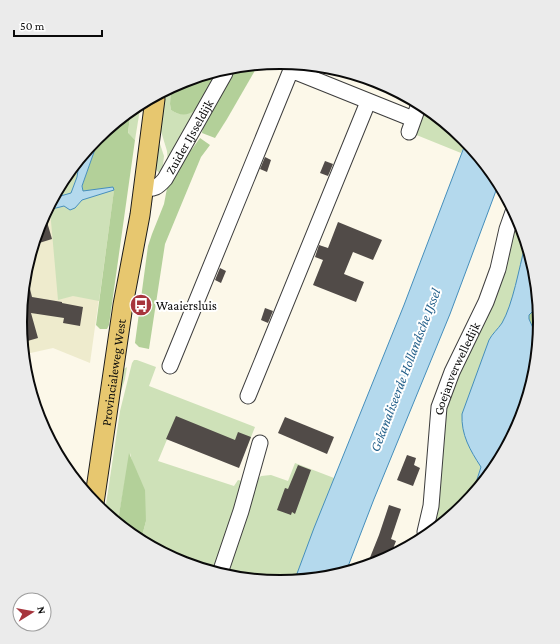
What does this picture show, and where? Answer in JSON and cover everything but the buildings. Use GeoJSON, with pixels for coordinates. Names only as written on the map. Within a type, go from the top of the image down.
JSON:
{"type":"FeatureCollection","features":[{"type":"Feature","properties":{"kind":"main road","name":"Provincialeweg West"},"geometry":{"type":"LineString","coordinates":[[95,495],[118,340],[143,188],[154,103]]}},
{"type":"Feature","properties":{"kind":"street"},"geometry":{"type":"LineString","coordinates":[[170,366],[291,70],[413,120]]}},
{"type":"Feature","properties":{"kind":"street","name":"Zuider IJsseldijk"},"geometry":{"type":"LineString","coordinates":[[143,188],[152,189],[159,185],[165,178],[223,76]]}},
{"type":"Feature","properties":{"kind":"street"},"geometry":{"type":"LineString","coordinates":[[248,396],[368,102]]}},
{"type":"Feature","properties":{"kind":"street","name":"Goejanverwelledijk"},"geometry":{"type":"LineString","coordinates":[[426,529],[431,506],[439,407],[452,372],[486,302],[498,269],[511,218]]}},
{"type":"Feature","properties":{"kind":"street"},"geometry":{"type":"LineString","coordinates":[[222,568],[241,511],[260,443]]}},
{"type":"Feature","properties":{"kind":"shaded area"},"geometry":{"type":"Polygon","coordinates":[[[114,190],[90,363],[53,348],[29,353],[27,322],[29,289],[32,273],[40,241],[46,225],[54,209],[64,206],[75,208],[82,200],[114,190]]]}},
{"type":"Feature","properties":{"kind":"green space"},"geometry":{"type":"Polygon","coordinates":[[[255,71],[215,138],[202,133],[205,112],[226,75],[255,71]]]}},
{"type":"Feature","properties":{"kind":"green space"},"geometry":{"type":"Polygon","coordinates":[[[218,77],[201,105],[195,111],[188,114],[180,114],[171,110],[171,94],[199,82],[218,77]]]}},
{"type":"Feature","properties":{"kind":"green space"},"geometry":{"type":"Polygon","coordinates":[[[171,94],[171,110],[179,114],[186,114],[200,106],[168,162],[167,151],[160,128],[164,97],[168,95],[171,94]]]}},
{"type":"Feature","properties":{"kind":"green space"},"geometry":{"type":"Polygon","coordinates":[[[140,112],[135,140],[128,134],[130,118],[140,112]]]}},
{"type":"Feature","properties":{"kind":"green space"},"geometry":{"type":"Polygon","coordinates":[[[422,113],[447,132],[463,148],[461,153],[414,134],[422,113]]]}},
{"type":"Feature","properties":{"kind":"green space"},"geometry":{"type":"Polygon","coordinates":[[[130,118],[128,133],[135,140],[109,325],[107,329],[100,329],[96,325],[114,190],[113,187],[83,192],[82,186],[95,150],[130,118]]]}},
{"type":"Feature","properties":{"kind":"green space"},"geometry":{"type":"Polygon","coordinates":[[[200,138],[210,145],[201,157],[165,244],[149,349],[139,347],[135,343],[148,246],[164,204],[168,183],[186,151],[192,149],[200,138]]]}},
{"type":"Feature","properties":{"kind":"green space"},"geometry":{"type":"Polygon","coordinates":[[[159,141],[164,156],[162,174],[158,172],[155,164],[159,141]]]}},
{"type":"Feature","properties":{"kind":"green space"},"geometry":{"type":"Polygon","coordinates":[[[78,169],[77,177],[71,193],[60,196],[78,169]]]}},
{"type":"Feature","properties":{"kind":"green space"},"geometry":{"type":"Polygon","coordinates":[[[114,190],[99,301],[73,296],[58,300],[50,215],[54,209],[64,206],[75,208],[82,200],[114,190]]]}},
{"type":"Feature","properties":{"kind":"green space"},"geometry":{"type":"Polygon","coordinates":[[[513,222],[520,241],[528,273],[531,289],[533,322],[531,355],[520,403],[499,449],[481,476],[459,501],[430,525],[444,413],[513,222]]]}},
{"type":"Feature","properties":{"kind":"green space"},"geometry":{"type":"Polygon","coordinates":[[[532,312],[533,327],[529,319],[529,315],[532,312]]]}},
{"type":"Feature","properties":{"kind":"green space"},"geometry":{"type":"Polygon","coordinates":[[[134,360],[137,360],[156,367],[149,386],[255,427],[247,447],[176,418],[158,461],[234,486],[238,480],[249,483],[218,567],[183,556],[142,534],[146,521],[130,453],[119,517],[106,505],[120,411],[134,360]]]}},
{"type":"Feature","properties":{"kind":"green space"},"geometry":{"type":"Polygon","coordinates":[[[127,367],[125,379],[118,401],[122,370],[127,367]]]}},
{"type":"Feature","properties":{"kind":"green space"},"geometry":{"type":"Polygon","coordinates":[[[129,453],[145,490],[146,521],[142,534],[119,517],[129,453]]]}},
{"type":"Feature","properties":{"kind":"green space"},"geometry":{"type":"Polygon","coordinates":[[[295,463],[334,478],[297,574],[280,575],[247,573],[224,568],[256,481],[261,476],[271,475],[288,481],[295,463]]]}},
{"type":"Feature","properties":{"kind":"water","name":"Gekanaliseerde Hollandsche IJssel"},"geometry":{"type":"Polygon","coordinates":[[[464,148],[481,168],[496,191],[450,314],[348,565],[313,573],[297,574],[314,528],[404,305],[464,148]]]}},
{"type":"Feature","properties":{"kind":"water"},"geometry":{"type":"Polygon","coordinates":[[[95,150],[82,186],[83,191],[113,187],[114,190],[82,200],[75,208],[70,210],[64,206],[54,209],[60,196],[71,193],[78,169],[95,150]]]}},
{"type":"Feature","properties":{"kind":"water"},"geometry":{"type":"Polygon","coordinates":[[[523,254],[531,289],[532,312],[529,315],[533,327],[531,355],[528,371],[520,403],[507,434],[490,463],[476,481],[481,467],[465,436],[462,414],[489,340],[506,315],[523,254]]]}},
{"type":"Feature","properties":{"kind":"place","name":"Waaiersluis"},"geometry":{"type":"Point","coordinates":[141,305]}}]}
